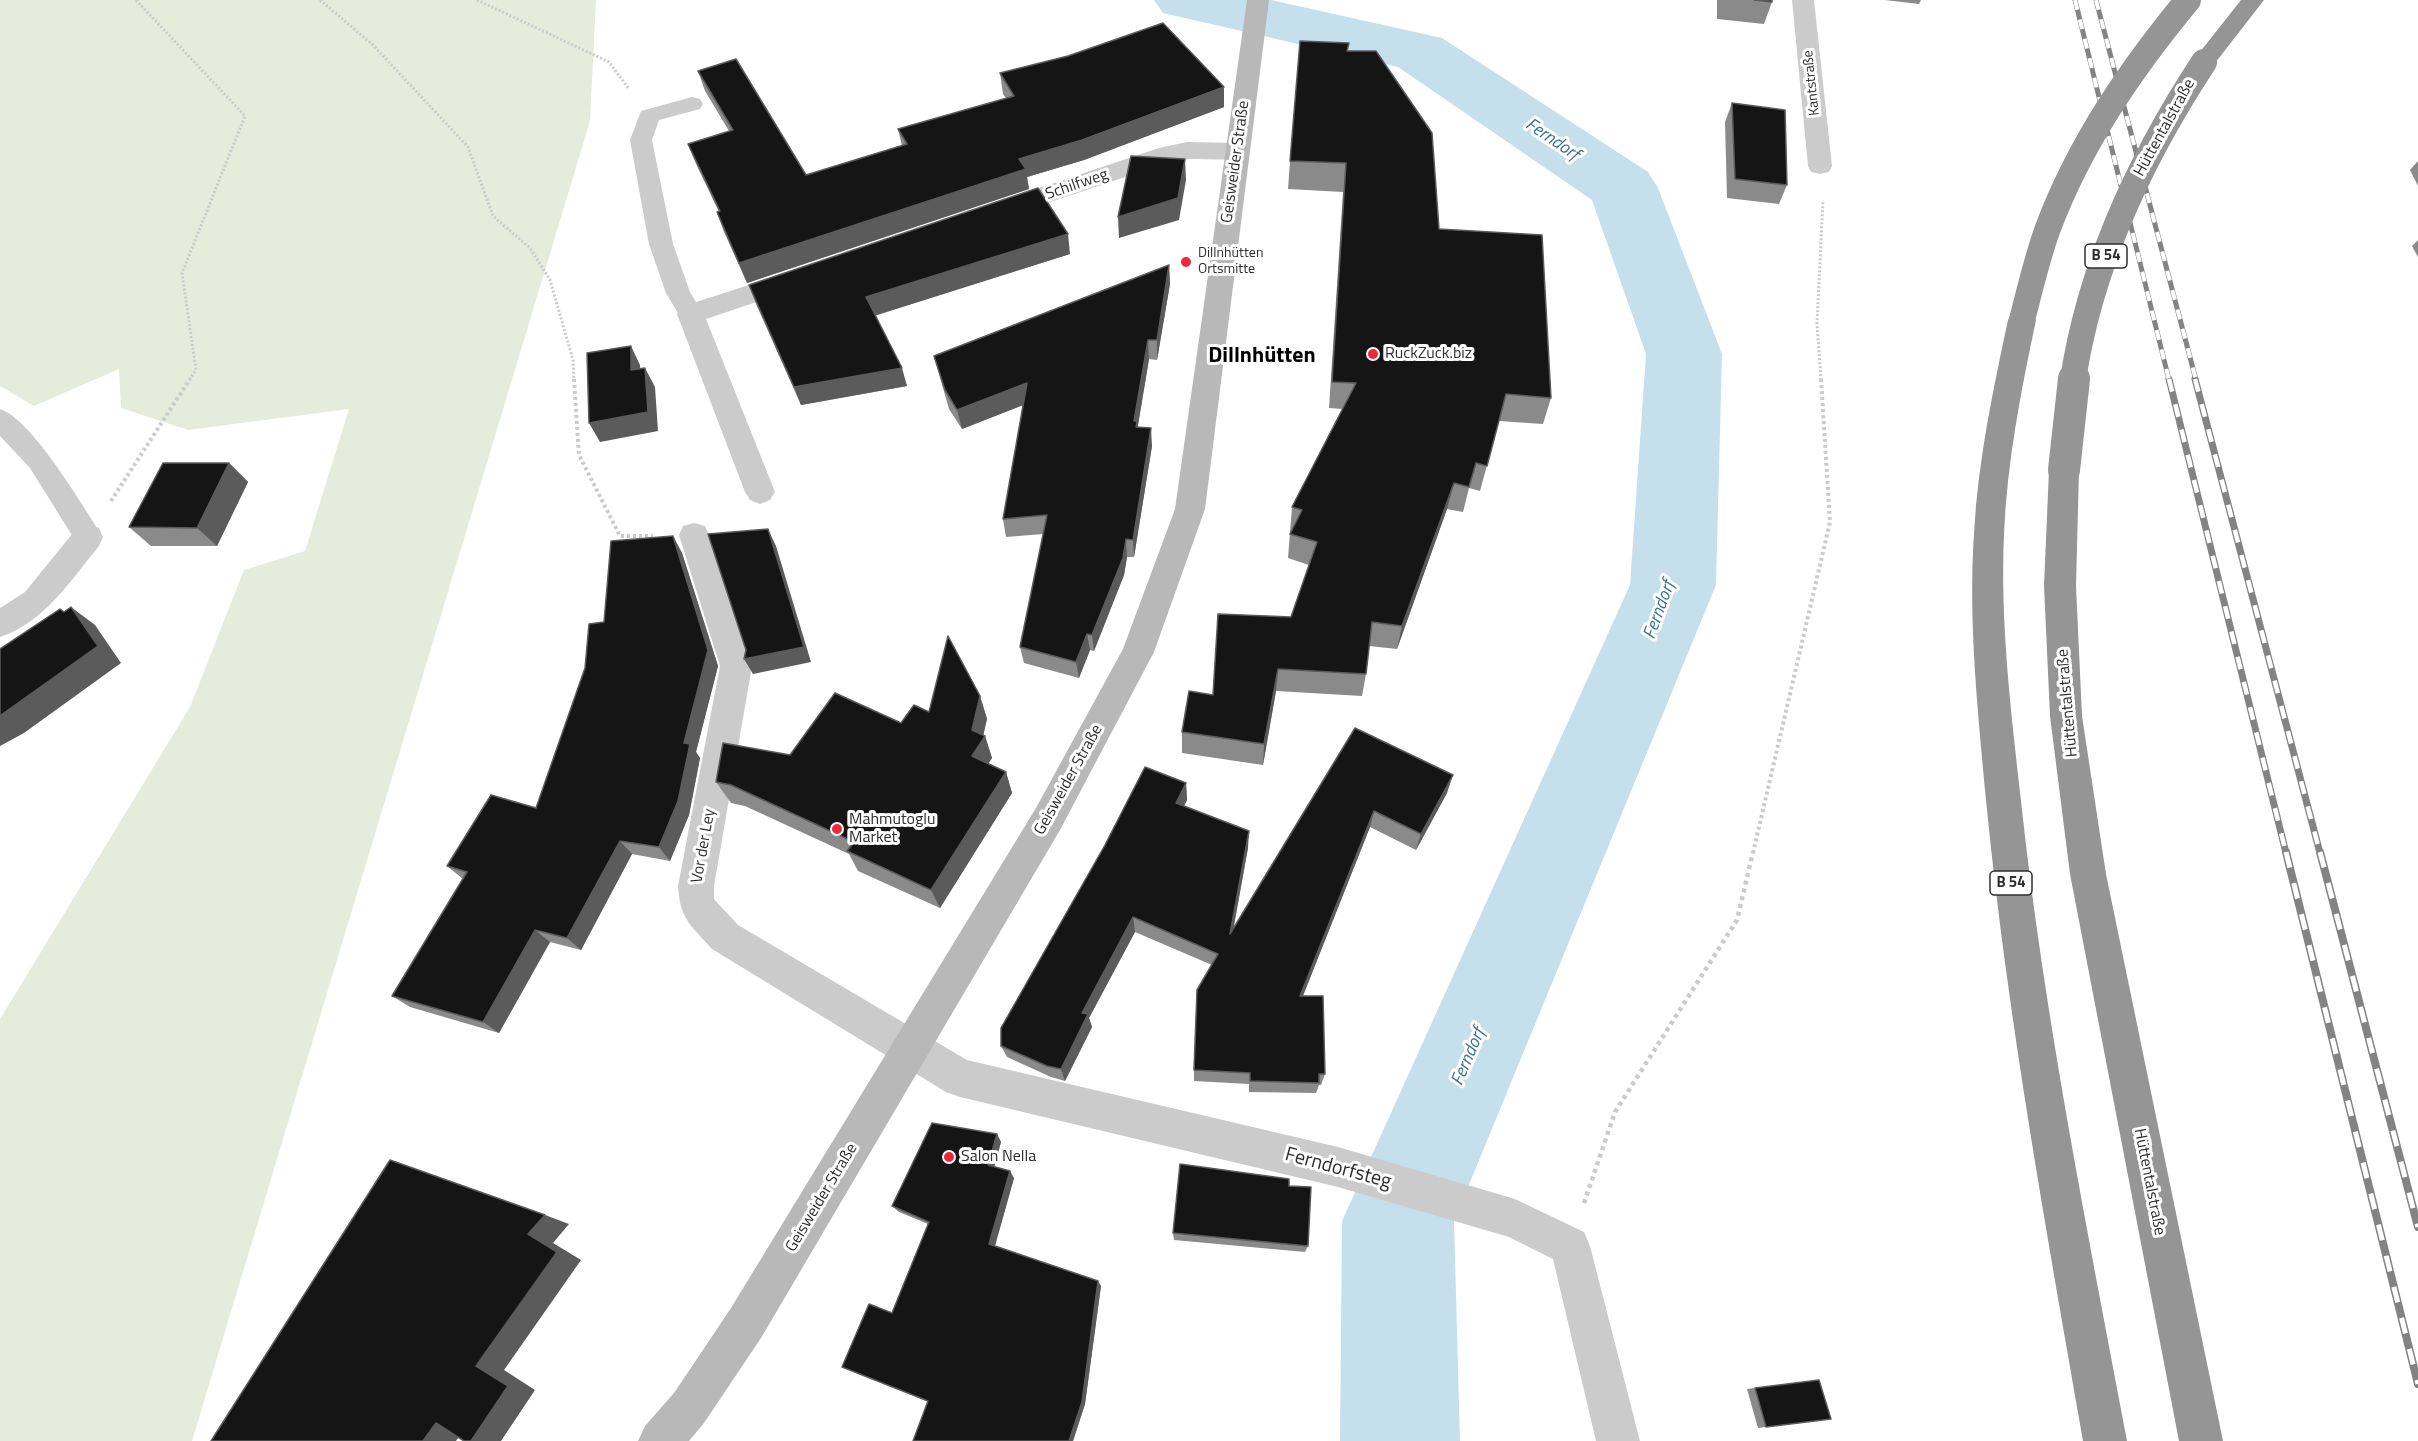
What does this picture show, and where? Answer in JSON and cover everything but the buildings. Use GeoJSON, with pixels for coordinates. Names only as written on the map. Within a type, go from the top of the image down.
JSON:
{"type":"FeatureCollection","features":[{"type":"Feature","properties":{"kind":"highway","name":"B 54"},"geometry":{"type":"LineString","coordinates":[[2104,1441],[2034,1037],[2008,859],[1994,705],[1988,567],[1997,447],[2022,320],[2048,228],[2088,141],[2126,77],[2188,0]]}},
{"type":"Feature","properties":{"kind":"highway","name":"Hüttentalstraße"},"geometry":{"type":"LineString","coordinates":[[2201,1441],[2086,863],[2066,717],[2060,586],[2064,470],[2072,387],[2080,345],[2108,250],[2143,161],[2177,101],[2204,62],[2253,0]]}},
{"type":"Feature","properties":{"kind":"main road","name":"Geisweider Straße"},"geometry":{"type":"LineString","coordinates":[[660,1441],[689,1408],[746,1323],[1048,819],[1138,652],[1190,509],[1256,16]]}},
{"type":"Feature","properties":{"kind":"street","name":"Kantstraße"},"geometry":{"type":"LineString","coordinates":[[1803,0],[1820,166]]}},
{"type":"Feature","properties":{"kind":"street","name":"Schilfweg"},"geometry":{"type":"LineString","coordinates":[[975,219],[1168,154],[1187,150],[1237,151]]}},
{"type":"Feature","properties":{"kind":"street"},"geometry":{"type":"LineString","coordinates":[[760,492],[691,314],[816,272]]}},
{"type":"Feature","properties":{"kind":"street","name":"Vor der Ley"},"geometry":{"type":"LineString","coordinates":[[694,536],[736,666],[696,886],[697,906],[725,937],[911,1049]]}},
{"type":"Feature","properties":{"kind":"street"},"geometry":{"type":"LineString","coordinates":[[0,624],[36,601],[88,537]]}},
{"type":"Feature","properties":{"kind":"street","name":"Ferndorfsteg"},"geometry":{"type":"LineString","coordinates":[[911,1049],[960,1078],[1338,1167],[1515,1219],[1570,1246]]}},
{"type":"Feature","properties":{"kind":"street"},"geometry":{"type":"LineString","coordinates":[[1570,1246],[1618,1441]]}},
{"type":"Feature","properties":{"kind":"lane"},"geometry":{"type":"LineString","coordinates":[[691,314],[678,293],[661,244],[642,140],[650,116],[692,104]]}},
{"type":"Feature","properties":{"kind":"lane"},"geometry":{"type":"LineString","coordinates":[[0,419],[39,461],[88,537]]}},
{"type":"Feature","properties":{"kind":"path"},"geometry":{"type":"LineString","coordinates":[[88,537],[196,370],[182,273],[245,116],[136,0]]}},
{"type":"Feature","properties":{"kind":"path"},"geometry":{"type":"LineString","coordinates":[[320,0],[373,45],[468,147],[493,216],[530,248],[550,280],[573,360],[579,454],[620,536],[694,536]]}},
{"type":"Feature","properties":{"kind":"path"},"geometry":{"type":"LineString","coordinates":[[477,0],[609,62],[650,116]]}},
{"type":"Feature","properties":{"kind":"path"},"geometry":{"type":"LineString","coordinates":[[1570,1246],[1615,1112],[1737,920],[1830,522],[1817,324],[1823,197],[1820,166]]}},
{"type":"Feature","properties":{"kind":"green space"},"geometry":{"type":"Polygon","coordinates":[[[0,0],[596,0],[590,121],[192,1441],[0,1441],[0,1019],[190,707],[244,570],[305,551],[349,409],[188,430],[121,408],[119,369],[34,406],[0,386],[0,0]]]}},
{"type":"Feature","properties":{"kind":"waterway","name":"Ferndorf"},"geometry":{"type":"LineString","coordinates":[[1185,0],[1419,52],[1623,188],[1684,354],[1673,585],[1398,1221],[1400,1441]]}},
{"type":"Feature","properties":{"kind":"railway"},"geometry":{"type":"LineString","coordinates":[[2075,0],[2169,380]]}},
{"type":"Feature","properties":{"kind":"railway"},"geometry":{"type":"LineString","coordinates":[[2096,0],[2196,380]]}},
{"type":"Feature","properties":{"kind":"railway"},"geometry":{"type":"LineString","coordinates":[[2169,379],[2286,853]]}},
{"type":"Feature","properties":{"kind":"railway"},"geometry":{"type":"LineString","coordinates":[[2195,379],[2320,853]]}},
{"type":"Feature","properties":{"kind":"railway"},"geometry":{"type":"LineString","coordinates":[[2286,852],[2418,1384]]}},
{"type":"Feature","properties":{"kind":"railway"},"geometry":{"type":"LineString","coordinates":[[2320,852],[2418,1227]]}},
{"type":"Feature","properties":{"kind":"place","name":"Dillnhütten Ortsmitte"},"geometry":{"type":"Point","coordinates":[1186,262]}},
{"type":"Feature","properties":{"kind":"place","name":"RuckZuck.biz"},"geometry":{"type":"Point","coordinates":[1373,354]}},
{"type":"Feature","properties":{"kind":"place","name":"Mahmutoglu Market"},"geometry":{"type":"Point","coordinates":[837,829]}},
{"type":"Feature","properties":{"kind":"place","name":"Salon Nella"},"geometry":{"type":"Point","coordinates":[949,1157]}},
{"type":"Feature","properties":{"kind":"district","name":"Dillnhütten"},"geometry":{"type":"Point","coordinates":[1262,357]}}]}
